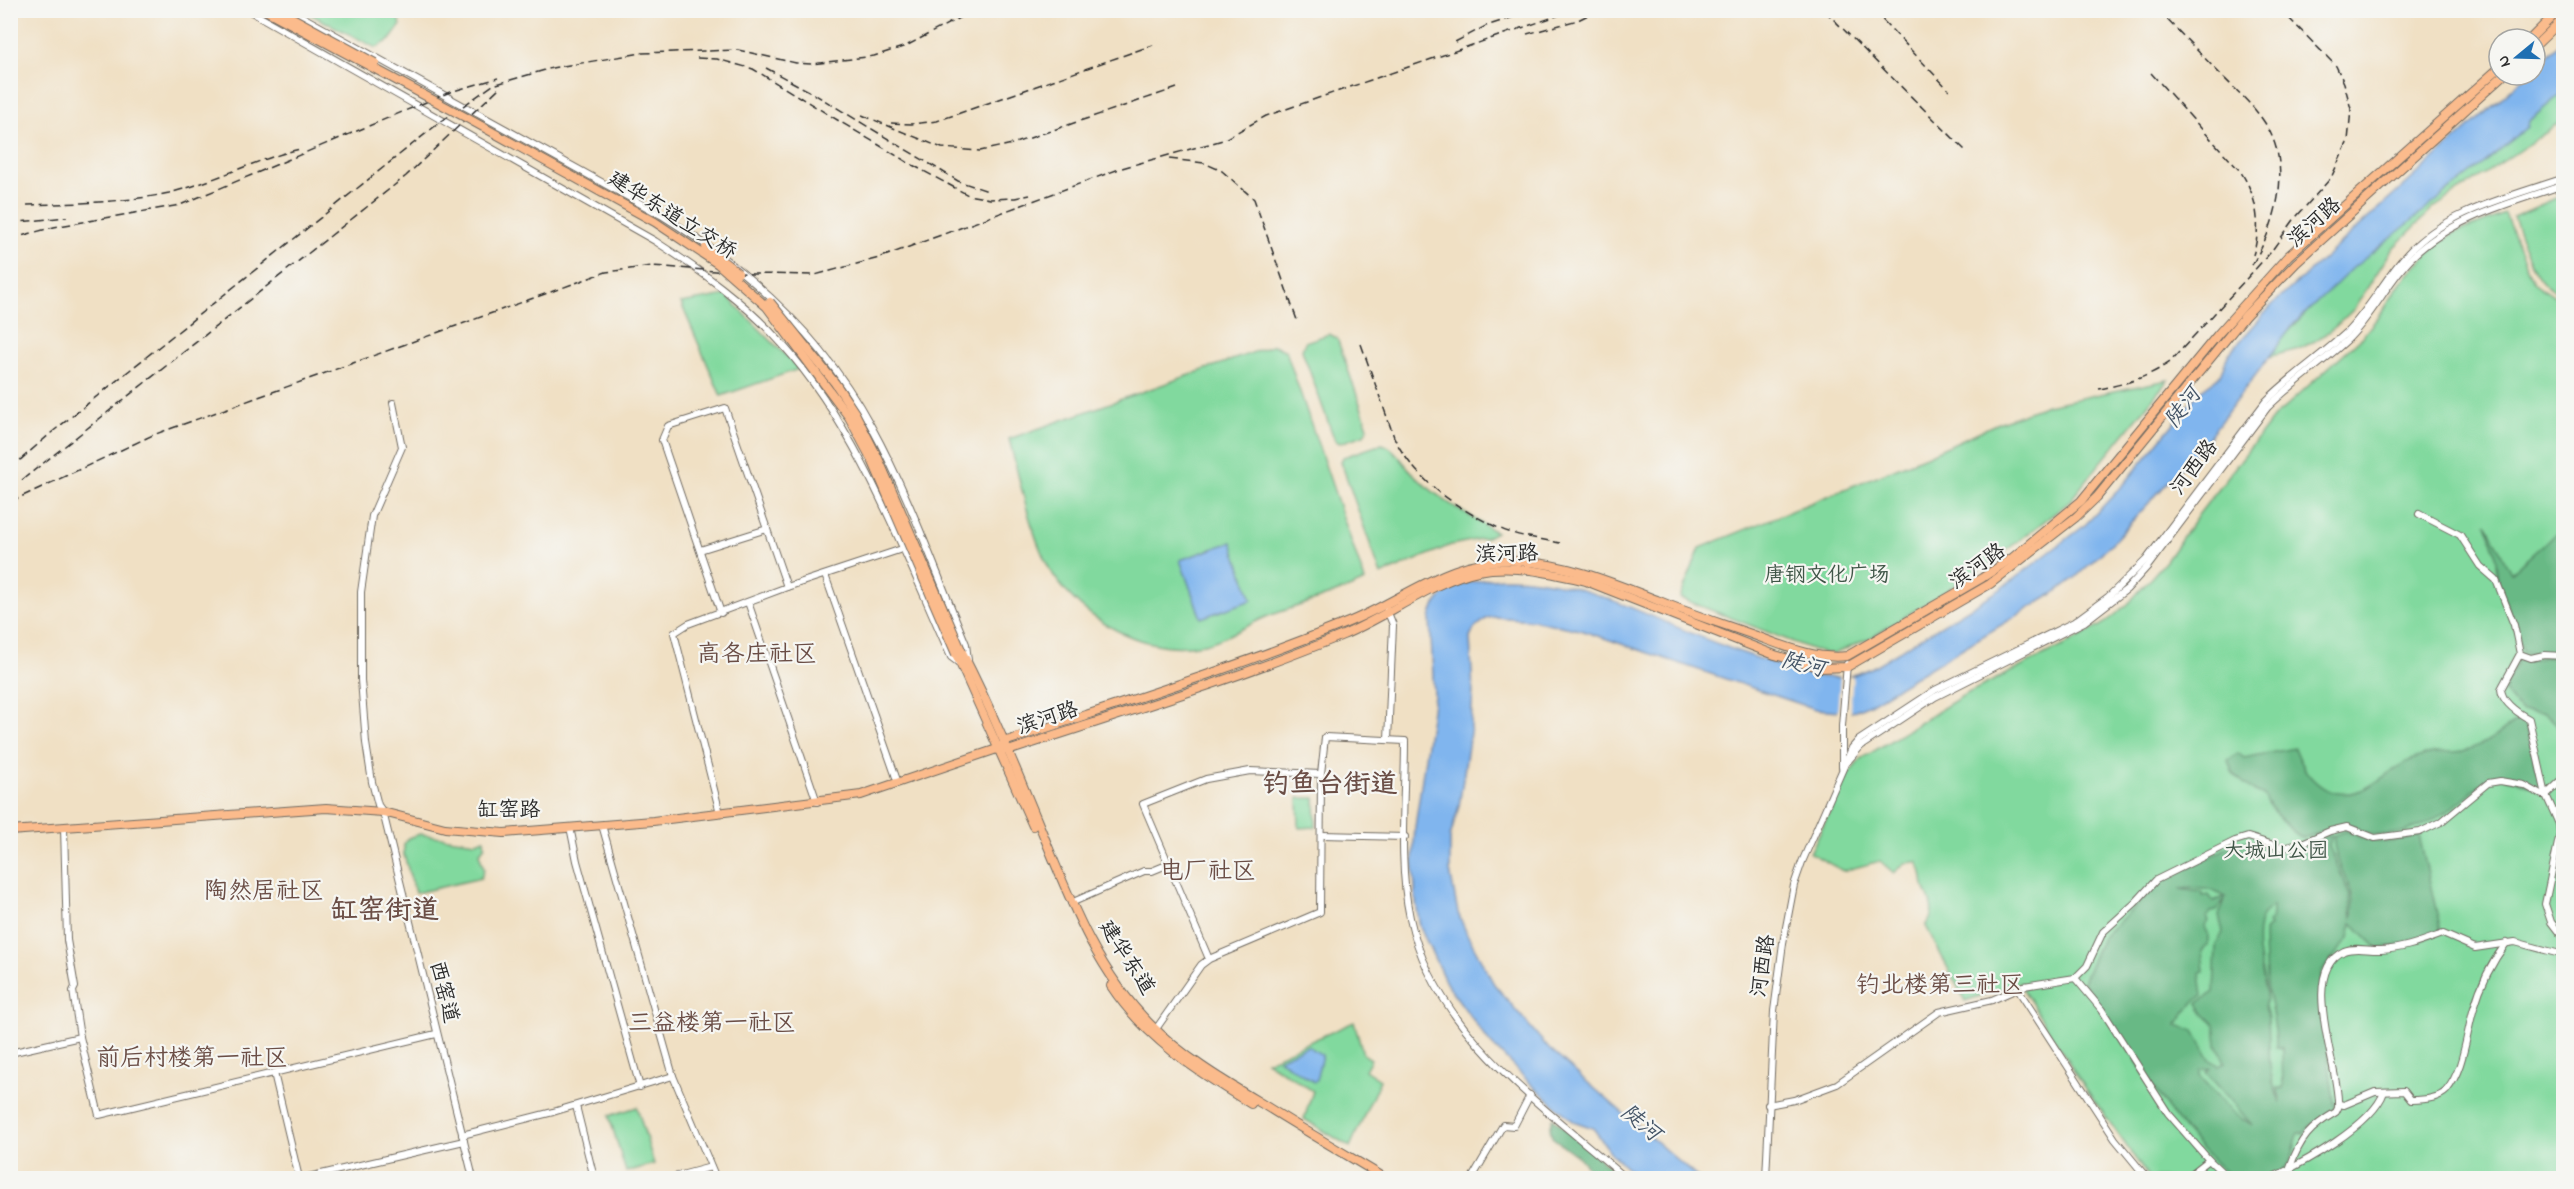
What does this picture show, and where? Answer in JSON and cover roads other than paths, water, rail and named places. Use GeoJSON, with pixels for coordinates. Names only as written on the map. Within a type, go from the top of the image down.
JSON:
{"type":"FeatureCollection","features":[{"type":"Feature","properties":{"kind":"main road","name":"建华东道立交桥"},"geometry":{"type":"LineString","coordinates":[[265,10],[455,111],[655,222],[710,258],[767,307],[849,417],[873,462],[959,653]]}},
{"type":"Feature","properties":{"kind":"main road","name":"建华东道立交桥"},"geometry":{"type":"LineString","coordinates":[[278,10],[660,219],[721,259],[773,304],[835,383],[855,413],[878,458],[959,653]]}},
{"type":"Feature","properties":{"kind":"main road"},"geometry":{"type":"LineString","coordinates":[[2542,27],[2559,10]]}},
{"type":"Feature","properties":{"kind":"main road"},"geometry":{"type":"LineString","coordinates":[[2547,34],[2564,18]]}},
{"type":"Feature","properties":{"kind":"main road","name":"滨河路"},"geometry":{"type":"LineString","coordinates":[[1386,609],[1453,569],[1476,563],[1518,561],[1583,571],[1658,601],[1799,651],[1831,658],[1847,656],[1982,578],[2012,558],[2080,501],[2219,333],[2288,256],[2487,79]]}},
{"type":"Feature","properties":{"kind":"main road","name":"滨河路"},"geometry":{"type":"LineString","coordinates":[[1004,747],[1252,659],[1386,609],[1458,576],[1478,571],[1500,569],[1543,572],[1586,581],[1775,655],[1821,668],[1847,670],[1990,584],[2076,517],[2097,497],[2252,309],[2296,264],[2491,87]]}},
{"type":"Feature","properties":{"kind":"main road","name":"建华东道"},"geometry":{"type":"LineString","coordinates":[[959,653],[1004,747],[1071,903],[1093,948],[1118,986],[1172,1044],[1219,1078],[1385,1179]]}},
{"type":"Feature","properties":{"kind":"main road","name":"建华东道"},"geometry":{"type":"LineString","coordinates":[[1004,747],[1078,928],[1100,970],[1127,1008],[1160,1042],[1193,1069],[1375,1179]]}},
{"type":"Feature","properties":{"kind":"main road","name":"缸窑路"},"geometry":{"type":"LineString","coordinates":[[10,831],[326,808],[383,812],[445,828],[504,833],[602,825],[817,802],[861,795],[1004,747]]}},
{"type":"Feature","properties":{"kind":"street"},"geometry":{"type":"LineString","coordinates":[[248,10],[655,241],[715,282],[782,344],[822,396],[856,452],[951,657],[966,665],[966,644],[886,455],[870,424],[833,366],[777,303],[739,268],[701,240],[661,215],[290,10]]}},
{"type":"Feature","properties":{"kind":"street","name":"河西路"},"geometry":{"type":"LineString","coordinates":[[1766,1179],[1774,1011],[1794,885],[1842,768],[1859,740],[1935,690],[2074,622],[2129,578],[2146,560],[2266,401],[2288,379],[2347,332],[2367,309],[2394,269],[2423,239],[2469,211],[2564,178]]}},
{"type":"Feature","properties":{"kind":"street","name":"河西路"},"geometry":{"type":"LineString","coordinates":[[1842,768],[1861,746],[1935,697],[1960,682],[2062,635],[2105,608],[2148,566],[2267,408],[2290,386],[2348,339],[2412,258],[2444,233],[2465,221],[2564,184]]}},
{"type":"Feature","properties":{"kind":"street","name":"西窑道"},"geometry":{"type":"LineString","coordinates":[[393,403],[402,447],[372,516],[365,552],[360,603],[361,680],[366,742],[374,789],[378,805],[383,812],[473,1179]]}},
{"type":"Feature","properties":{"kind":"street"},"geometry":{"type":"LineString","coordinates":[[721,613],[662,440],[668,426],[725,408],[787,587]]}},
{"type":"Feature","properties":{"kind":"street"},"geometry":{"type":"LineString","coordinates":[[2419,513],[2460,535],[2484,571],[2496,580],[2514,625],[2520,654],[2501,689],[2502,694],[2517,712],[2529,718],[2546,795],[2561,823],[2545,904],[2551,922],[2563,938]]}},
{"type":"Feature","properties":{"kind":"street"},"geometry":{"type":"LineString","coordinates":[[700,550],[767,529]]}},
{"type":"Feature","properties":{"kind":"street"},"geometry":{"type":"LineString","coordinates":[[720,813],[674,633],[688,624],[787,587],[902,549]]}},
{"type":"Feature","properties":{"kind":"street"},"geometry":{"type":"LineString","coordinates":[[825,575],[898,783]]}},
{"type":"Feature","properties":{"kind":"street"},"geometry":{"type":"LineString","coordinates":[[748,602],[817,802]]}},
{"type":"Feature","properties":{"kind":"street"},"geometry":{"type":"LineString","coordinates":[[1386,609],[1393,625],[1388,740]]}},
{"type":"Feature","properties":{"kind":"street"},"geometry":{"type":"LineString","coordinates":[[2520,654],[2531,658],[2544,655],[2564,656]]}},
{"type":"Feature","properties":{"kind":"street"},"geometry":{"type":"LineString","coordinates":[[1842,768],[1847,656]]}},
{"type":"Feature","properties":{"kind":"street"},"geometry":{"type":"LineString","coordinates":[[1156,1029],[1201,965],[1209,959],[1320,912],[1321,774],[1325,737],[1405,741],[1406,889],[1416,941],[1428,972],[1441,995],[1475,1039],[1530,1095],[1626,1179]]}},
{"type":"Feature","properties":{"kind":"street"},"geometry":{"type":"LineString","coordinates":[[1209,959],[1143,804],[1206,779],[1250,771],[1321,774]]}},
{"type":"Feature","properties":{"kind":"street"},"geometry":{"type":"LineString","coordinates":[[2546,795],[2564,778]]}},
{"type":"Feature","properties":{"kind":"street"},"geometry":{"type":"LineString","coordinates":[[1768,1106],[1794,1100],[1837,1084],[1939,1012],[1992,1000],[2017,988],[2075,978],[2087,966],[2103,932],[2156,880],[2235,841],[2248,837],[2287,847],[2347,827],[2375,838],[2420,832],[2441,822],[2488,783],[2500,781],[2524,785],[2546,795]]}},
{"type":"Feature","properties":{"kind":"street"},"geometry":{"type":"LineString","coordinates":[[602,825],[673,1076],[716,1179]]}},
{"type":"Feature","properties":{"kind":"street"},"geometry":{"type":"LineString","coordinates":[[64,827],[67,940],[75,987],[73,991],[80,1037],[99,1115],[436,1034]]}},
{"type":"Feature","properties":{"kind":"street"},"geometry":{"type":"LineString","coordinates":[[570,827],[577,861],[640,1087]]}},
{"type":"Feature","properties":{"kind":"street"},"geometry":{"type":"LineString","coordinates":[[1322,835],[1405,837]]}},
{"type":"Feature","properties":{"kind":"street"},"geometry":{"type":"LineString","coordinates":[[1071,903],[1144,871],[1152,871],[1169,864]]}},
{"type":"Feature","properties":{"kind":"street"},"geometry":{"type":"LineString","coordinates":[[2290,1167],[2297,1148],[2310,1129],[2336,1112],[2339,1104],[2324,1008],[2323,981],[2328,963],[2347,950],[2401,948],[2443,934],[2475,948],[2515,942],[2564,955]]}},
{"type":"Feature","properties":{"kind":"street"},"geometry":{"type":"LineString","coordinates":[[2339,1104],[2344,1105],[2367,1094],[2384,1092],[2404,1091],[2411,1100],[2417,1100],[2445,1092],[2456,1075],[2474,1005],[2485,975],[2507,942]]}},
{"type":"Feature","properties":{"kind":"street"},"geometry":{"type":"LineString","coordinates":[[2075,978],[2102,1010],[2169,1113],[2228,1179]]}},
{"type":"Feature","properties":{"kind":"street"},"geometry":{"type":"LineString","coordinates":[[2017,988],[2109,1130],[2147,1179]]}},
{"type":"Feature","properties":{"kind":"street"},"geometry":{"type":"LineString","coordinates":[[10,1053],[80,1037]]}},
{"type":"Feature","properties":{"kind":"street"},"geometry":{"type":"LineString","coordinates":[[274,1073],[299,1179]]}},
{"type":"Feature","properties":{"kind":"street"},"geometry":{"type":"LineString","coordinates":[[304,1179],[463,1138],[673,1076]]}},
{"type":"Feature","properties":{"kind":"street"},"geometry":{"type":"LineString","coordinates":[[2271,1179],[2336,1142],[2377,1107],[2384,1092]]}},
{"type":"Feature","properties":{"kind":"street"},"geometry":{"type":"LineString","coordinates":[[1472,1179],[1503,1125],[1514,1126],[1530,1095]]}},
{"type":"Feature","properties":{"kind":"street"},"geometry":{"type":"LineString","coordinates":[[576,1106],[594,1179]]}},
{"type":"Feature","properties":{"kind":"street"},"geometry":{"type":"LineString","coordinates":[[2186,1179],[2209,1160]]}},
{"type":"Feature","properties":{"kind":"street"},"geometry":{"type":"LineString","coordinates":[[670,1179],[711,1167]]}},
{"type":"Feature","properties":{"kind":"water"},"geometry":{"type":"Polygon","coordinates":[[[2563,40],[2563,92],[2529,121],[2528,127],[2353,268],[2294,324],[2205,442],[2111,544],[2075,578],[2053,594],[1870,704],[1851,712],[1815,709],[1580,630],[1532,620],[1487,618],[1474,629],[1470,638],[1473,690],[1471,726],[1459,806],[1450,837],[1450,871],[1458,913],[1494,984],[1549,1049],[1698,1178],[1648,1178],[1644,1173],[1632,1173],[1611,1153],[1593,1128],[1573,1121],[1532,1085],[1490,1043],[1446,983],[1420,927],[1416,902],[1413,860],[1415,827],[1434,695],[1430,619],[1439,599],[1450,590],[1471,582],[1503,578],[1536,580],[1568,586],[1599,596],[1733,649],[1817,676],[1845,676],[1873,667],[2001,589],[2084,526],[2125,483],[2200,391],[2219,377],[2228,355],[2272,305],[2514,87],[2547,87],[2547,55],[2563,40]]]}},
{"type":"Feature","properties":{"kind":"water"},"geometry":{"type":"Polygon","coordinates":[[[1232,542],[1252,600],[1201,618],[1180,560],[1232,542]]]}},
{"type":"Feature","properties":{"kind":"water"},"geometry":{"type":"Polygon","coordinates":[[[1308,1046],[1322,1055],[1314,1082],[1278,1059],[1308,1046]]]}},
{"type":"Feature","properties":{"kind":"railway"},"geometry":{"type":"LineString","coordinates":[[10,469],[51,433],[439,123],[493,85],[552,68],[641,53],[738,50],[796,63],[812,64],[874,56],[906,46],[974,10]]}},
{"type":"Feature","properties":{"kind":"railway"},"geometry":{"type":"LineString","coordinates":[[1455,42],[1486,26],[1535,10]]}},
{"type":"Feature","properties":{"kind":"railway"},"geometry":{"type":"LineString","coordinates":[[10,502],[153,435],[606,272],[653,266],[753,274],[815,275],[879,258],[1122,168],[1223,140],[1266,116],[1574,10]]}},
{"type":"Feature","properties":{"kind":"railway"},"geometry":{"type":"LineString","coordinates":[[1527,34],[1578,20],[1598,10]]}},
{"type":"Feature","properties":{"kind":"railway"},"geometry":{"type":"LineString","coordinates":[[1824,10],[1965,150]]}},
{"type":"Feature","properties":{"kind":"railway"},"geometry":{"type":"LineString","coordinates":[[1873,10],[1949,90]]}},
{"type":"Feature","properties":{"kind":"railway"},"geometry":{"type":"LineString","coordinates":[[2158,10],[2250,104],[2265,123],[2274,140],[2280,176],[2278,195],[2269,231],[2252,265]]}},
{"type":"Feature","properties":{"kind":"railway"},"geometry":{"type":"LineString","coordinates":[[2099,389],[2136,380],[2170,362],[2270,253],[2296,217],[2331,178],[2348,141],[2351,109],[2344,83],[2336,66],[2281,10]]}},
{"type":"Feature","properties":{"kind":"railway"},"geometry":{"type":"LineString","coordinates":[[891,123],[912,124],[937,121],[1153,45]]}},
{"type":"Feature","properties":{"kind":"railway"},"geometry":{"type":"LineString","coordinates":[[697,58],[717,59],[753,69],[907,162],[968,195],[990,199],[1030,195]]}},
{"type":"Feature","properties":{"kind":"railway"},"geometry":{"type":"LineString","coordinates":[[766,68],[809,91],[958,181],[988,191]]}},
{"type":"Feature","properties":{"kind":"railway"},"geometry":{"type":"LineString","coordinates":[[2151,73],[2246,180],[2254,201],[2257,222],[2253,255]]}},
{"type":"Feature","properties":{"kind":"railway"},"geometry":{"type":"LineString","coordinates":[[10,239],[54,227],[180,205],[450,92],[498,78]]}},
{"type":"Feature","properties":{"kind":"railway"},"geometry":{"type":"LineString","coordinates":[[22,480],[406,176],[499,88]]}},
{"type":"Feature","properties":{"kind":"railway"},"geometry":{"type":"LineString","coordinates":[[862,115],[942,148],[980,151],[1012,144],[1177,88]]}},
{"type":"Feature","properties":{"kind":"railway"},"geometry":{"type":"LineString","coordinates":[[27,205],[117,201],[169,193],[300,149]]}},
{"type":"Feature","properties":{"kind":"railway"},"geometry":{"type":"LineString","coordinates":[[1169,159],[1204,163],[1222,171],[1254,199],[1297,320]]}},
{"type":"Feature","properties":{"kind":"railway"},"geometry":{"type":"LineString","coordinates":[[10,223],[67,217]]}},
{"type":"Feature","properties":{"kind":"railway"},"geometry":{"type":"LineString","coordinates":[[1361,344],[1394,437],[1402,452],[1425,480],[1454,503],[1485,522],[1508,532],[1560,543]]}},
{"type":"Feature","properties":{"kind":"district","name":"高各庄社区"},"geometry":{"type":"Point","coordinates":[757,655]}},
{"type":"Feature","properties":{"kind":"district","name":"钓鱼台街道"},"geometry":{"type":"Point","coordinates":[1330,785]}},
{"type":"Feature","properties":{"kind":"district","name":"电厂社区"},"geometry":{"type":"Point","coordinates":[1208,872]}},
{"type":"Feature","properties":{"kind":"district","name":"陶然居社区"},"geometry":{"type":"Point","coordinates":[264,892]}},
{"type":"Feature","properties":{"kind":"district","name":"缸窑街道"},"geometry":{"type":"Point","coordinates":[385,911]}},
{"type":"Feature","properties":{"kind":"district","name":"钓北楼第三社区"},"geometry":{"type":"Point","coordinates":[1940,986]}},
{"type":"Feature","properties":{"kind":"district","name":"三益楼第一社区"},"geometry":{"type":"Point","coordinates":[712,1024]}},
{"type":"Feature","properties":{"kind":"district","name":"前后村楼第一社区"},"geometry":{"type":"Point","coordinates":[192,1059]}},
{"type":"Feature","properties":{"kind":"water label","name":"陡河"},"geometry":{"type":"Point","coordinates":[2184,408]}},
{"type":"Feature","properties":{"kind":"water label","name":"陡河"},"geometry":{"type":"Point","coordinates":[1803,666]}},
{"type":"Feature","properties":{"kind":"water label","name":"陡河"},"geometry":{"type":"Point","coordinates":[1640,1124]}},
{"type":"Feature","properties":{"kind":"park label","name":"唐钢文化广场"},"geometry":{"type":"Point","coordinates":[1827,576]}},
{"type":"Feature","properties":{"kind":"park label","name":"大城山公园"},"geometry":{"type":"Point","coordinates":[2276,852]}}]}
